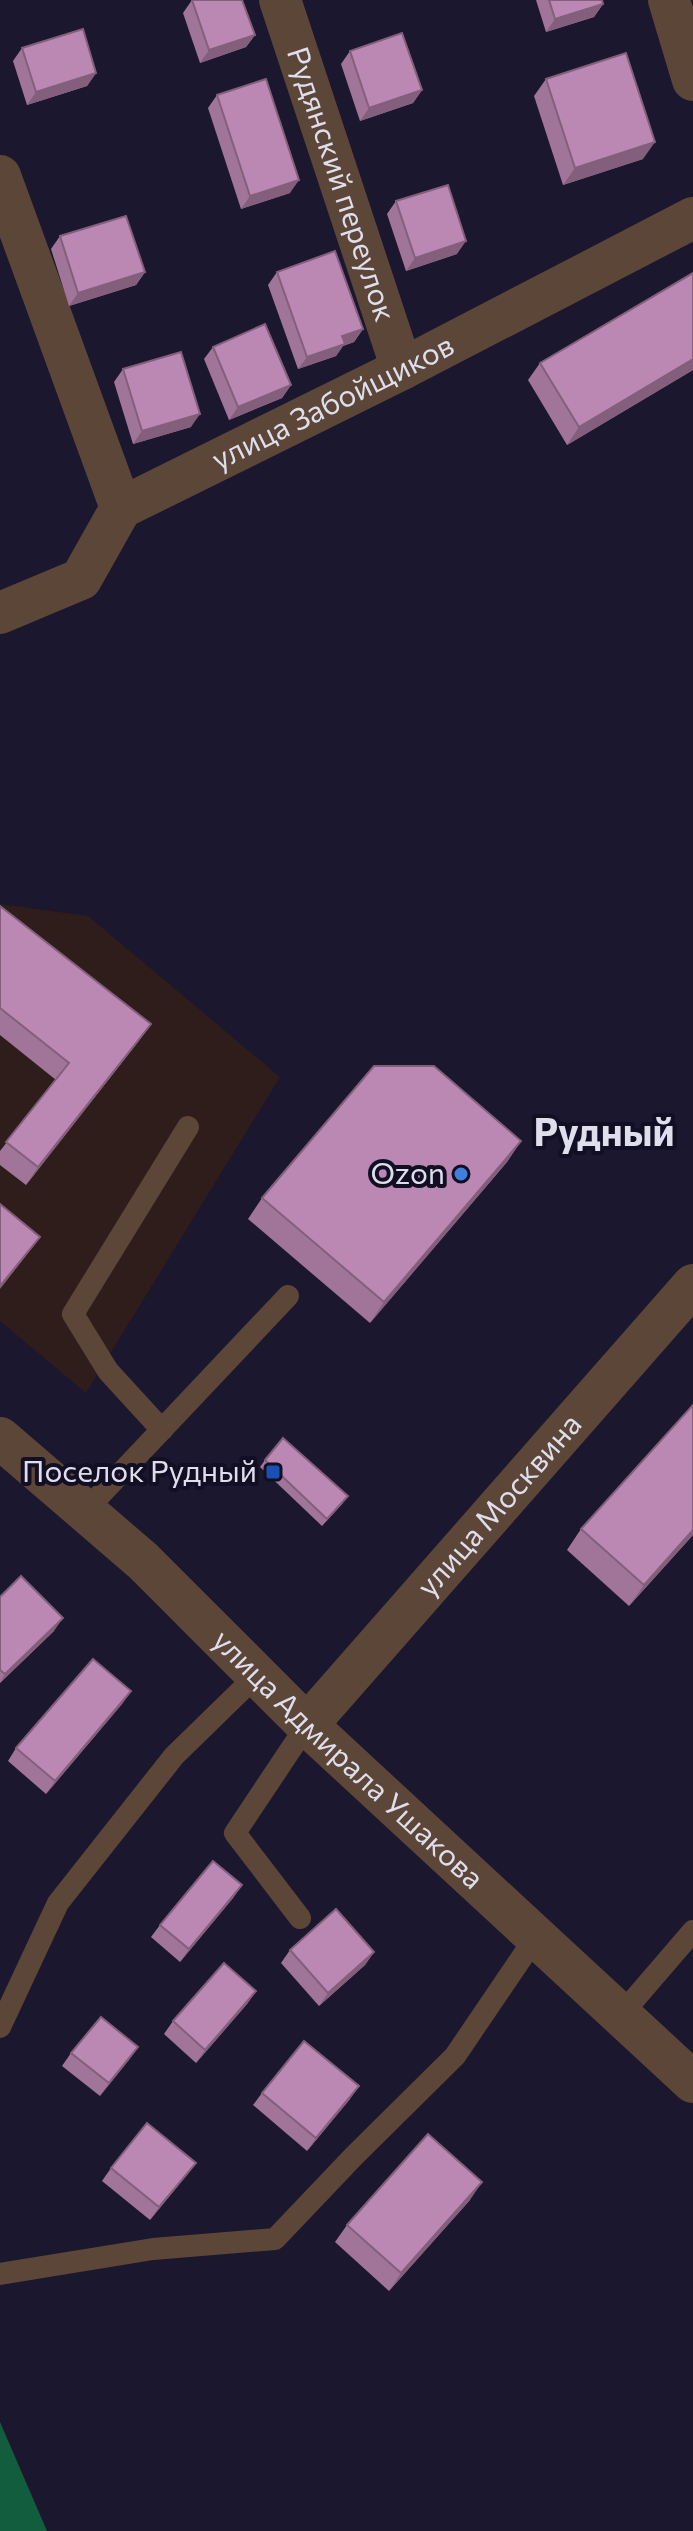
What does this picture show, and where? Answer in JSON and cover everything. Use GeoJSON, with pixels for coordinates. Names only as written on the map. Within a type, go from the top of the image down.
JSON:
{"type":"FeatureCollection","features":[{"type":"Feature","properties":{"kind":"street","name":"Рудянский переулок"},"geometry":{"type":"LineString","coordinates":[[280,0],[402,369]]}},
{"type":"Feature","properties":{"kind":"street"},"geometry":{"type":"LineString","coordinates":[[669,0],[693,80]]}},
{"type":"Feature","properties":{"kind":"street"},"geometry":{"type":"LineString","coordinates":[[0,176],[121,508],[81,579],[0,613]]}},
{"type":"Feature","properties":{"kind":"street","name":"улица Забойщиков"},"geometry":{"type":"LineString","coordinates":[[121,508],[402,369],[693,218]]}},
{"type":"Feature","properties":{"kind":"street","name":"улица Москвина"},"geometry":{"type":"LineString","coordinates":[[307,1725],[693,1285]]}},
{"type":"Feature","properties":{"kind":"street","name":"улица Адмирала Ушакова"},"geometry":{"type":"LineString","coordinates":[[0,1438],[143,1561],[307,1725],[693,2082]]}},
{"type":"Feature","properties":{"kind":"lane"},"geometry":{"type":"LineString","coordinates":[[162,1430],[108,1371],[73,1314],[188,1127]]}},
{"type":"Feature","properties":{"kind":"lane"},"geometry":{"type":"LineString","coordinates":[[85,1511],[288,1296]]}},
{"type":"Feature","properties":{"kind":"lane"},"geometry":{"type":"LineString","coordinates":[[0,2027],[58,1903],[174,1756],[257,1675]]}},
{"type":"Feature","properties":{"kind":"lane"},"geometry":{"type":"LineString","coordinates":[[300,1918],[235,1833],[307,1725]]}},
{"type":"Feature","properties":{"kind":"lane"},"geometry":{"type":"LineString","coordinates":[[620,2016],[693,1931]]}},
{"type":"Feature","properties":{"kind":"lane"},"geometry":{"type":"LineString","coordinates":[[0,2274],[153,2249],[275,2239],[455,2056],[535,1938]]}},
{"type":"Feature","properties":{"kind":"lane"},"geometry":{"type":"LineString","coordinates":[[0,1991],[23,1978]]}},
{"type":"Feature","properties":{"kind":"shaded area"},"geometry":{"type":"Polygon","coordinates":[[[0,904],[88,916],[280,1077],[86,1393],[0,1321],[0,904]]]}},
{"type":"Feature","properties":{"kind":"green space"},"geometry":{"type":"Polygon","coordinates":[[[0,2422],[47,2531],[0,2531],[0,2422]]]}},
{"type":"Feature","properties":{"kind":"building"},"geometry":{"type":"Polygon","coordinates":[[[192,0],[242,0],[255,35],[209,50],[192,0]]]}},
{"type":"Feature","properties":{"kind":"building"},"geometry":{"type":"Polygon","coordinates":[[[549,0],[602,0],[603,4],[555,19],[549,0]]]}},
{"type":"Feature","properties":{"kind":"building"},"geometry":{"type":"Polygon","coordinates":[[[83,29],[96,73],[36,92],[22,48],[83,29]]]}},
{"type":"Feature","properties":{"kind":"building"},"geometry":{"type":"Polygon","coordinates":[[[402,33],[422,90],[369,108],[350,51],[402,33]]]}},
{"type":"Feature","properties":{"kind":"building"},"geometry":{"type":"Polygon","coordinates":[[[626,53],[655,142],[575,168],[546,79],[626,53]]]}},
{"type":"Feature","properties":{"kind":"building"},"geometry":{"type":"Polygon","coordinates":[[[266,79],[299,180],[250,196],[217,95],[266,79]]]}},
{"type":"Feature","properties":{"kind":"building"},"geometry":{"type":"Polygon","coordinates":[[[448,185],[466,241],[415,258],[396,201],[448,185]]]}},
{"type":"Feature","properties":{"kind":"building"},"geometry":{"type":"Polygon","coordinates":[[[126,216],[145,272],[78,293],[60,236],[126,216]]]}},
{"type":"Feature","properties":{"kind":"building"},"geometry":{"type":"Polygon","coordinates":[[[335,251],[363,329],[342,336],[345,344],[307,357],[277,272],[335,251]]]}},
{"type":"Feature","properties":{"kind":"building"},"geometry":{"type":"Polygon","coordinates":[[[693,273],[693,359],[579,427],[540,363],[693,273]]]}},
{"type":"Feature","properties":{"kind":"building"},"geometry":{"type":"Polygon","coordinates":[[[265,324],[291,385],[238,407],[213,347],[265,324]]]}},
{"type":"Feature","properties":{"kind":"building"},"geometry":{"type":"Polygon","coordinates":[[[181,352],[200,414],[142,431],[123,369],[181,352]]]}},
{"type":"Feature","properties":{"kind":"building"},"geometry":{"type":"Polygon","coordinates":[[[0,906],[151,1024],[38,1167],[6,1142],[69,1063],[0,1008],[0,906]]]}},
{"type":"Feature","properties":{"kind":"building"},"geometry":{"type":"Polygon","coordinates":[[[374,1066],[434,1066],[521,1141],[384,1302],[262,1198],[374,1066]]]}},
{"type":"Feature","properties":{"kind":"building"},"geometry":{"type":"Polygon","coordinates":[[[0,1204],[40,1237],[0,1286],[0,1204]]]}},
{"type":"Feature","properties":{"kind":"building"},"geometry":{"type":"Polygon","coordinates":[[[693,1405],[693,1530],[644,1585],[581,1529],[693,1405]]]}},
{"type":"Feature","properties":{"kind":"building"},"geometry":{"type":"Polygon","coordinates":[[[283,1438],[348,1496],[327,1519],[265,1460],[283,1438]]]}},
{"type":"Feature","properties":{"kind":"building"},"geometry":{"type":"Polygon","coordinates":[[[21,1576],[63,1618],[5,1674],[0,1670],[0,1597],[21,1576]]]}},
{"type":"Feature","properties":{"kind":"building"},"geometry":{"type":"Polygon","coordinates":[[[93,1659],[131,1691],[55,1781],[16,1748],[93,1659]]]}},
{"type":"Feature","properties":{"kind":"building"},"geometry":{"type":"Polygon","coordinates":[[[213,1861],[242,1885],[189,1949],[160,1925],[213,1861]]]}},
{"type":"Feature","properties":{"kind":"building"},"geometry":{"type":"Polygon","coordinates":[[[336,1909],[374,1952],[328,1993],[290,1950],[336,1909]]]}},
{"type":"Feature","properties":{"kind":"building"},"geometry":{"type":"Polygon","coordinates":[[[224,1963],[256,1991],[205,2050],[173,2021],[224,1963]]]}},
{"type":"Feature","properties":{"kind":"building"},"geometry":{"type":"Polygon","coordinates":[[[101,2017],[138,2047],[109,2083],[71,2053],[101,2017]]]}},
{"type":"Feature","properties":{"kind":"building"},"geometry":{"type":"Polygon","coordinates":[[[304,2041],[359,2086],[316,2138],[262,2093],[304,2041]]]}},
{"type":"Feature","properties":{"kind":"building"},"geometry":{"type":"Polygon","coordinates":[[[147,2123],[196,2163],[159,2207],[111,2168],[147,2123]]]}},
{"type":"Feature","properties":{"kind":"building"},"geometry":{"type":"Polygon","coordinates":[[[428,2134],[482,2182],[401,2273],[347,2225],[428,2134]]]}},
{"type":"Feature","properties":{"kind":"place","name":"Ozon"},"geometry":{"type":"Point","coordinates":[461,1174]}},
{"type":"Feature","properties":{"kind":"place","name":"Поселок Рудный"},"geometry":{"type":"Point","coordinates":[273,1472]}},
{"type":"Feature","properties":{"kind":"district","name":"Рудный"},"geometry":{"type":"Point","coordinates":[604,1133]}}]}
